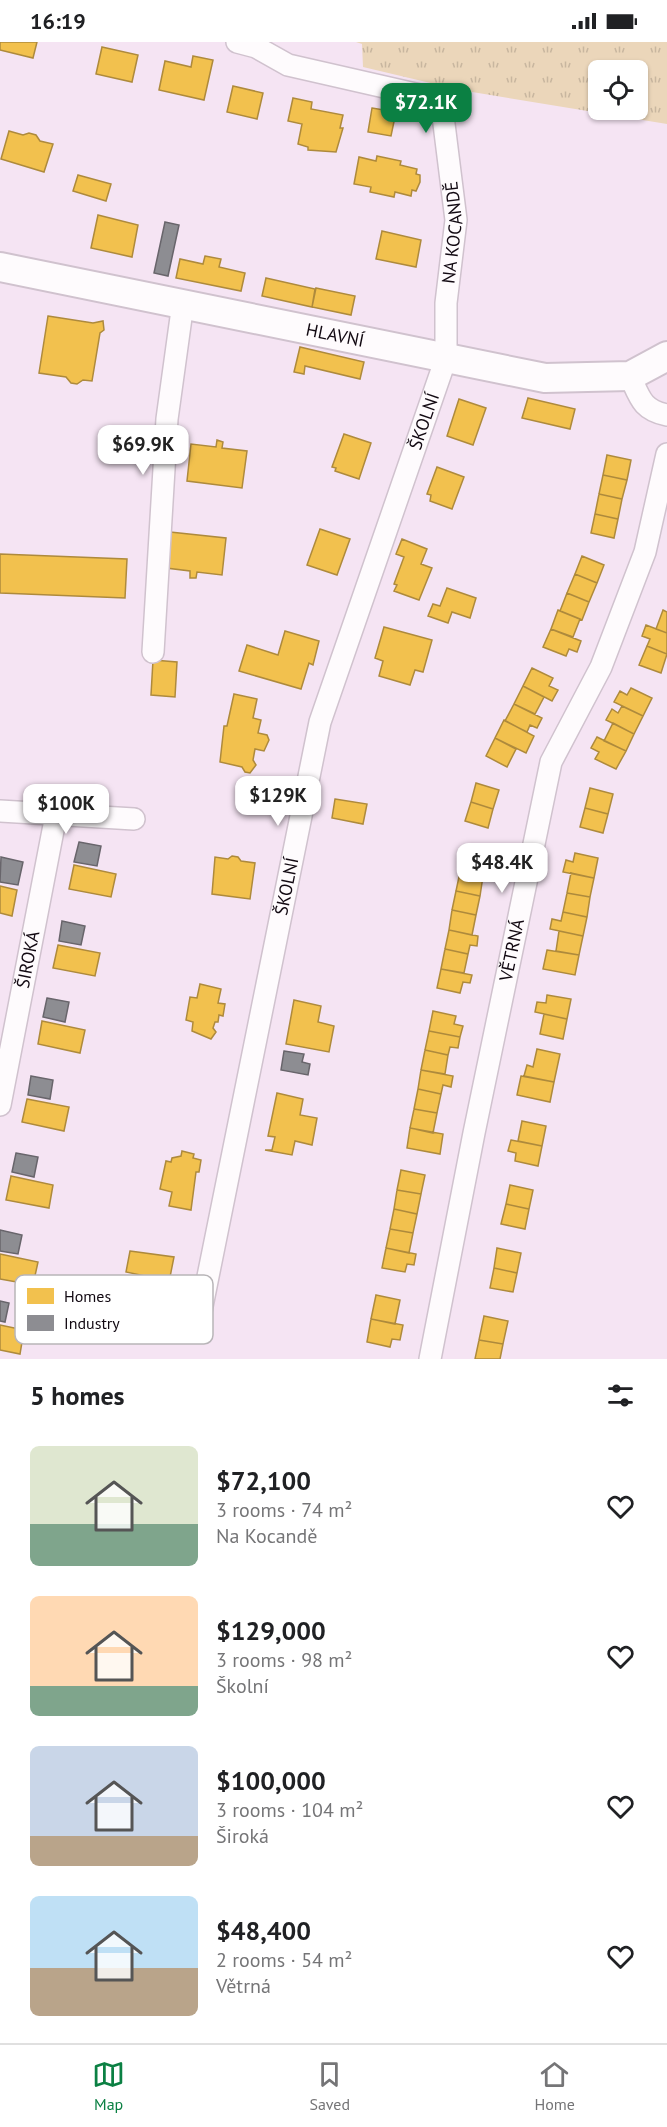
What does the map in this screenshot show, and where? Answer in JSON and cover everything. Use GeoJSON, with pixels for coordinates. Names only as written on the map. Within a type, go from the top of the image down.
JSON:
{"type":"FeatureCollection","features":[{"type":"Feature","properties":{"kind":"street","name":"NA KOCANDĚ"},"geometry":{"type":"LineString","coordinates":[[237,42],[256,47],[288,65],[424,96],[442,108],[456,220],[446,303],[446,358]]}},
{"type":"Feature","properties":{"kind":"street","name":"HLAVNÍ"},"geometry":{"type":"LineString","coordinates":[[0,267],[545,378],[630,376],[667,356]]}},
{"type":"Feature","properties":{"kind":"street"},"geometry":{"type":"LineString","coordinates":[[153,652],[167,419],[183,303]]}},
{"type":"Feature","properties":{"kind":"street","name":"ŠKOLNÍ"},"geometry":{"type":"LineString","coordinates":[[208,1275],[320,722],[446,358]]}},
{"type":"Feature","properties":{"kind":"street"},"geometry":{"type":"LineString","coordinates":[[630,376],[640,398],[651,411],[667,415]]}},
{"type":"Feature","properties":{"kind":"street","name":"VĚTRNÁ"},"geometry":{"type":"LineString","coordinates":[[430,1359],[476,1121],[551,762],[601,667],[645,552],[667,454]]}},
{"type":"Feature","properties":{"kind":"street"},"geometry":{"type":"LineString","coordinates":[[0,811],[134,819]]}},
{"type":"Feature","properties":{"kind":"street","name":"ŠIROKÁ"},"geometry":{"type":"LineString","coordinates":[[0,1105],[9,1019],[56,815]]}},
{"type":"Feature","properties":{"kind":"green space"},"geometry":{"type":"Polygon","coordinates":[[[356,42],[667,42],[667,124],[643,120],[648,120],[648,60],[588,60],[588,111],[460,90],[363,67],[362,44],[356,42]]]}},
{"type":"Feature","properties":{"kind":"building: Homes"},"geometry":{"type":"Polygon","coordinates":[[[0,42],[37,42],[33,58],[0,50],[0,42]]]}},
{"type":"Feature","properties":{"kind":"building: Homes"},"geometry":{"type":"Polygon","coordinates":[[[102,47],[138,55],[132,82],[96,74],[102,47]]]}},
{"type":"Feature","properties":{"kind":"building: Homes"},"geometry":{"type":"Polygon","coordinates":[[[193,56],[213,60],[204,100],[159,90],[165,61],[191,67],[193,56]]]}},
{"type":"Feature","properties":{"kind":"building: Homes"},"geometry":{"type":"Polygon","coordinates":[[[233,86],[263,93],[257,119],[227,112],[233,86]]]}},
{"type":"Feature","properties":{"kind":"building: Homes"},"geometry":{"type":"Polygon","coordinates":[[[293,98],[312,102],[311,109],[343,115],[340,128],[343,128],[336,152],[308,150],[308,147],[298,144],[302,124],[288,121],[293,98]]]}},
{"type":"Feature","properties":{"kind":"building: Homes"},"geometry":{"type":"Polygon","coordinates":[[[372,108],[396,112],[391,136],[368,132],[372,108]]]}},
{"type":"Feature","properties":{"kind":"building: Homes"},"geometry":{"type":"Polygon","coordinates":[[[9,131],[23,135],[29,133],[36,135],[40,141],[53,144],[44,172],[1,159],[9,131]]]}},
{"type":"Feature","properties":{"kind":"building: Homes"},"geometry":{"type":"Polygon","coordinates":[[[377,156],[401,161],[400,165],[417,169],[416,174],[420,175],[420,182],[416,191],[412,190],[411,196],[395,192],[394,197],[370,192],[371,187],[354,184],[359,157],[376,161],[377,156]]]}},
{"type":"Feature","properties":{"kind":"building: Homes"},"geometry":{"type":"Polygon","coordinates":[[[78,175],[111,184],[106,201],[73,191],[78,175]]]}},
{"type":"Feature","properties":{"kind":"building: Homes"},"geometry":{"type":"Polygon","coordinates":[[[98,215],[138,225],[132,257],[91,248],[98,215]]]}},
{"type":"Feature","properties":{"kind":"building: Homes"},"geometry":{"type":"Polygon","coordinates":[[[382,231],[421,240],[416,267],[376,259],[382,231]]]}},
{"type":"Feature","properties":{"kind":"building: Homes"},"geometry":{"type":"Polygon","coordinates":[[[205,256],[221,259],[219,267],[245,273],[241,291],[176,278],[180,259],[203,264],[205,256]]]}},
{"type":"Feature","properties":{"kind":"building: Homes"},"geometry":{"type":"Polygon","coordinates":[[[266,278],[315,289],[312,307],[262,296],[266,278]]]}},
{"type":"Feature","properties":{"kind":"building: Homes"},"geometry":{"type":"Polygon","coordinates":[[[316,288],[355,296],[351,315],[312,307],[316,288]]]}},
{"type":"Feature","properties":{"kind":"building: Homes"},"geometry":{"type":"Polygon","coordinates":[[[48,316],[93,323],[103,321],[104,330],[100,333],[92,381],[83,380],[77,384],[71,383],[66,377],[39,373],[48,316]]]}},
{"type":"Feature","properties":{"kind":"building: Homes"},"geometry":{"type":"Polygon","coordinates":[[[300,347],[364,362],[360,379],[305,366],[304,374],[294,372],[300,347]]]}},
{"type":"Feature","properties":{"kind":"building: Homes"},"geometry":{"type":"Polygon","coordinates":[[[528,398],[575,409],[570,429],[522,418],[528,398]]]}},
{"type":"Feature","properties":{"kind":"building: Homes"},"geometry":{"type":"Polygon","coordinates":[[[459,399],[486,408],[473,445],[447,436],[459,399]]]}},
{"type":"Feature","properties":{"kind":"building: Homes"},"geometry":{"type":"Polygon","coordinates":[[[344,434],[371,443],[359,479],[335,471],[336,468],[332,467],[344,434]]]}},
{"type":"Feature","properties":{"kind":"building: Homes"},"geometry":{"type":"Polygon","coordinates":[[[217,440],[223,442],[222,448],[247,451],[242,488],[187,481],[191,444],[216,447],[217,440]]]}},
{"type":"Feature","properties":{"kind":"building: Homes"},"geometry":{"type":"Polygon","coordinates":[[[607,455],[631,460],[627,480],[603,475],[607,455]]]}},
{"type":"Feature","properties":{"kind":"building: Homes"},"geometry":{"type":"Polygon","coordinates":[[[437,467],[464,477],[452,509],[430,501],[431,495],[427,494],[437,467]]]}},
{"type":"Feature","properties":{"kind":"building: Homes"},"geometry":{"type":"Polygon","coordinates":[[[603,475],[627,480],[622,499],[599,494],[603,475]]]}},
{"type":"Feature","properties":{"kind":"building: Homes"},"geometry":{"type":"Polygon","coordinates":[[[599,494],[622,499],[618,519],[595,514],[599,494]]]}},
{"type":"Feature","properties":{"kind":"building: Homes"},"geometry":{"type":"Polygon","coordinates":[[[595,514],[618,519],[614,538],[591,533],[595,514]]]}},
{"type":"Feature","properties":{"kind":"building: Homes"},"geometry":{"type":"Polygon","coordinates":[[[320,529],[350,539],[337,575],[307,565],[320,529]]]}},
{"type":"Feature","properties":{"kind":"building: Homes"},"geometry":{"type":"Polygon","coordinates":[[[170,532],[226,538],[222,575],[197,572],[196,578],[190,578],[190,571],[166,568],[170,532]]]}},
{"type":"Feature","properties":{"kind":"building: Homes"},"geometry":{"type":"Polygon","coordinates":[[[402,539],[427,549],[421,564],[432,568],[419,600],[394,591],[397,585],[394,584],[404,557],[396,554],[402,539]]]}},
{"type":"Feature","properties":{"kind":"building: Homes"},"geometry":{"type":"Polygon","coordinates":[[[0,554],[127,559],[125,598],[0,593],[0,554]]]}},
{"type":"Feature","properties":{"kind":"building: Homes"},"geometry":{"type":"Polygon","coordinates":[[[582,556],[604,565],[597,583],[575,574],[582,556]]]}},
{"type":"Feature","properties":{"kind":"building: Homes"},"geometry":{"type":"Polygon","coordinates":[[[575,574],[597,583],[589,602],[567,593],[575,574]]]}},
{"type":"Feature","properties":{"kind":"building: Homes"},"geometry":{"type":"Polygon","coordinates":[[[447,588],[476,598],[470,618],[452,612],[448,623],[428,616],[433,604],[440,606],[447,588]]]}},
{"type":"Feature","properties":{"kind":"building: Homes"},"geometry":{"type":"Polygon","coordinates":[[[567,593],[589,602],[582,620],[560,611],[567,593]]]}},
{"type":"Feature","properties":{"kind":"building: Homes"},"geometry":{"type":"Polygon","coordinates":[[[558,610],[580,619],[573,637],[551,629],[558,610]]]}},
{"type":"Feature","properties":{"kind":"building: Homes"},"geometry":{"type":"Polygon","coordinates":[[[663,610],[667,612],[667,633],[656,629],[663,610]]]}},
{"type":"Feature","properties":{"kind":"building: Homes"},"geometry":{"type":"Polygon","coordinates":[[[646,625],[667,633],[667,654],[647,646],[650,639],[642,636],[646,625]]]}},
{"type":"Feature","properties":{"kind":"building: Homes"},"geometry":{"type":"Polygon","coordinates":[[[384,627],[432,640],[423,672],[415,670],[410,685],[379,676],[383,661],[375,658],[384,627]]]}},
{"type":"Feature","properties":{"kind":"building: Homes"},"geometry":{"type":"Polygon","coordinates":[[[551,629],[581,641],[577,652],[569,649],[566,656],[543,647],[551,629]]]}},
{"type":"Feature","properties":{"kind":"building: Homes"},"geometry":{"type":"Polygon","coordinates":[[[285,631],[319,641],[313,665],[309,663],[301,689],[239,671],[247,645],[278,655],[285,631]]]}},
{"type":"Feature","properties":{"kind":"building: Homes"},"geometry":{"type":"Polygon","coordinates":[[[647,646],[667,654],[661,673],[639,665],[647,646]]]}},
{"type":"Feature","properties":{"kind":"building: Homes"},"geometry":{"type":"Polygon","coordinates":[[[153,660],[177,662],[175,697],[151,695],[153,660]]]}},
{"type":"Feature","properties":{"kind":"building: Homes"},"geometry":{"type":"Polygon","coordinates":[[[532,668],[553,678],[549,686],[558,690],[552,701],[523,686],[532,668]]]}},
{"type":"Feature","properties":{"kind":"building: Homes"},"geometry":{"type":"Polygon","coordinates":[[[523,686],[544,697],[535,714],[514,704],[523,686]]]}},
{"type":"Feature","properties":{"kind":"building: Homes"},"geometry":{"type":"Polygon","coordinates":[[[631,688],[652,698],[643,716],[614,702],[620,691],[627,695],[631,688]]]}},
{"type":"Feature","properties":{"kind":"building: Homes"},"geometry":{"type":"Polygon","coordinates":[[[234,694],[257,699],[253,718],[261,720],[258,733],[267,735],[269,740],[264,751],[255,749],[253,760],[256,765],[250,773],[245,772],[242,767],[220,762],[224,726],[227,726],[234,694]]]}},
{"type":"Feature","properties":{"kind":"building: Homes"},"geometry":{"type":"Polygon","coordinates":[[[514,704],[542,718],[537,728],[530,725],[527,732],[505,721],[514,704]]]}},
{"type":"Feature","properties":{"kind":"building: Homes"},"geometry":{"type":"Polygon","coordinates":[[[622,706],[643,716],[634,734],[606,720],[612,709],[618,713],[622,706]]]}},
{"type":"Feature","properties":{"kind":"building: Homes"},"geometry":{"type":"Polygon","coordinates":[[[504,720],[534,736],[526,753],[495,738],[504,720]]]}},
{"type":"Feature","properties":{"kind":"building: Homes"},"geometry":{"type":"Polygon","coordinates":[[[613,723],[634,734],[626,751],[604,741],[613,723]]]}},
{"type":"Feature","properties":{"kind":"building: Homes"},"geometry":{"type":"Polygon","coordinates":[[[597,737],[626,751],[616,769],[595,759],[599,752],[591,748],[597,737]]]}},
{"type":"Feature","properties":{"kind":"building: Homes"},"geometry":{"type":"Polygon","coordinates":[[[495,738],[516,749],[507,767],[486,756],[495,738]]]}},
{"type":"Feature","properties":{"kind":"building: Homes"},"geometry":{"type":"Polygon","coordinates":[[[476,783],[499,790],[493,809],[471,802],[476,783]]]}},
{"type":"Feature","properties":{"kind":"building: Homes"},"geometry":{"type":"Polygon","coordinates":[[[590,788],[613,794],[608,814],[585,808],[590,788]]]}},
{"type":"Feature","properties":{"kind":"building: Homes"},"geometry":{"type":"Polygon","coordinates":[[[335,799],[367,804],[363,824],[332,818],[335,799]]]}},
{"type":"Feature","properties":{"kind":"building: Homes"},"geometry":{"type":"Polygon","coordinates":[[[471,802],[493,809],[488,828],[465,821],[471,802]]]}},
{"type":"Feature","properties":{"kind":"building: Homes"},"geometry":{"type":"Polygon","coordinates":[[[585,808],[608,814],[603,833],[580,827],[585,808]]]}},
{"type":"Feature","properties":{"kind":"building: Homes"},"geometry":{"type":"Polygon","coordinates":[[[464,852],[496,858],[492,878],[460,872],[464,852]]]}},
{"type":"Feature","properties":{"kind":"building: Homes"},"geometry":{"type":"Polygon","coordinates":[[[575,853],[598,858],[594,878],[563,872],[566,860],[573,862],[575,853]]]}},
{"type":"Feature","properties":{"kind":"building: Homes"},"geometry":{"type":"Polygon","coordinates":[[[232,856],[238,857],[241,861],[255,863],[250,899],[212,894],[215,857],[228,859],[232,856]]]}},
{"type":"Feature","properties":{"kind":"building: Homes"},"geometry":{"type":"Polygon","coordinates":[[[74,865],[116,874],[111,897],[69,889],[74,865]]]}},
{"type":"Feature","properties":{"kind":"building: Homes"},"geometry":{"type":"Polygon","coordinates":[[[460,872],[483,876],[480,896],[456,891],[460,872]]]}},
{"type":"Feature","properties":{"kind":"building: Homes"},"geometry":{"type":"Polygon","coordinates":[[[571,873],[594,878],[590,897],[567,893],[571,873]]]}},
{"type":"Feature","properties":{"kind":"building: Homes"},"geometry":{"type":"Polygon","coordinates":[[[0,886],[17,890],[12,916],[0,913],[0,886]]]}},
{"type":"Feature","properties":{"kind":"building: Homes"},"geometry":{"type":"Polygon","coordinates":[[[456,891],[480,896],[476,915],[452,910],[456,891]]]}},
{"type":"Feature","properties":{"kind":"building: Homes"},"geometry":{"type":"Polygon","coordinates":[[[567,893],[590,897],[587,917],[563,912],[567,893]]]}},
{"type":"Feature","properties":{"kind":"building: Homes"},"geometry":{"type":"Polygon","coordinates":[[[452,910],[476,915],[472,935],[449,930],[452,910]]]}},
{"type":"Feature","properties":{"kind":"building: Homes"},"geometry":{"type":"Polygon","coordinates":[[[563,912],[587,917],[583,936],[550,929],[552,919],[561,921],[563,912]]]}},
{"type":"Feature","properties":{"kind":"building: Homes"},"geometry":{"type":"Polygon","coordinates":[[[449,930],[478,936],[477,946],[470,945],[468,954],[445,949],[449,930]]]}},
{"type":"Feature","properties":{"kind":"building: Homes"},"geometry":{"type":"Polygon","coordinates":[[[559,931],[583,936],[579,955],[556,951],[559,931]]]}},
{"type":"Feature","properties":{"kind":"building: Homes"},"geometry":{"type":"Polygon","coordinates":[[[58,945],[100,953],[95,976],[53,968],[58,945]]]}},
{"type":"Feature","properties":{"kind":"building: Homes"},"geometry":{"type":"Polygon","coordinates":[[[445,949],[468,954],[464,973],[441,969],[445,949]]]}},
{"type":"Feature","properties":{"kind":"building: Homes"},"geometry":{"type":"Polygon","coordinates":[[[547,950],[579,955],[575,975],[543,969],[547,950]]]}},
{"type":"Feature","properties":{"kind":"building: Homes"},"geometry":{"type":"Polygon","coordinates":[[[441,969],[472,975],[470,983],[463,982],[460,993],[437,988],[441,969]]]}},
{"type":"Feature","properties":{"kind":"building: Homes"},"geometry":{"type":"Polygon","coordinates":[[[200,984],[221,989],[218,1003],[225,1004],[223,1016],[219,1015],[218,1022],[215,1022],[213,1028],[216,1032],[211,1039],[192,1031],[193,1022],[186,1020],[190,997],[197,998],[200,984]]]}},
{"type":"Feature","properties":{"kind":"building: Homes"},"geometry":{"type":"Polygon","coordinates":[[[547,995],[571,999],[567,1019],[535,1012],[537,1002],[546,1003],[547,995]]]}},
{"type":"Feature","properties":{"kind":"building: Homes"},"geometry":{"type":"Polygon","coordinates":[[[294,1000],[321,1006],[318,1022],[334,1026],[329,1052],[286,1044],[294,1000]]]}},
{"type":"Feature","properties":{"kind":"building: Homes"},"geometry":{"type":"Polygon","coordinates":[[[433,1011],[456,1016],[454,1024],[463,1026],[460,1037],[429,1031],[433,1011]]]}},
{"type":"Feature","properties":{"kind":"building: Homes"},"geometry":{"type":"Polygon","coordinates":[[[544,1014],[567,1019],[563,1039],[540,1034],[544,1014]]]}},
{"type":"Feature","properties":{"kind":"building: Homes"},"geometry":{"type":"Polygon","coordinates":[[[42,1021],[85,1030],[80,1053],[38,1044],[42,1021]]]}},
{"type":"Feature","properties":{"kind":"building: Homes"},"geometry":{"type":"Polygon","coordinates":[[[429,1031],[460,1037],[458,1048],[450,1047],[448,1055],[425,1050],[429,1031]]]}},
{"type":"Feature","properties":{"kind":"building: Homes"},"geometry":{"type":"Polygon","coordinates":[[[537,1049],[560,1054],[554,1082],[524,1076],[527,1065],[533,1067],[537,1049]]]}},
{"type":"Feature","properties":{"kind":"building: Homes"},"geometry":{"type":"Polygon","coordinates":[[[425,1050],[448,1055],[445,1074],[421,1070],[425,1050]]]}},
{"type":"Feature","properties":{"kind":"building: Homes"},"geometry":{"type":"Polygon","coordinates":[[[421,1070],[453,1076],[451,1087],[443,1085],[441,1094],[418,1089],[421,1070]]]}},
{"type":"Feature","properties":{"kind":"building: Homes"},"geometry":{"type":"Polygon","coordinates":[[[521,1076],[554,1082],[550,1102],[517,1095],[521,1076]]]}},
{"type":"Feature","properties":{"kind":"building: Homes"},"geometry":{"type":"Polygon","coordinates":[[[418,1089],[441,1094],[437,1113],[414,1109],[418,1089]]]}},
{"type":"Feature","properties":{"kind":"building: Homes"},"geometry":{"type":"Polygon","coordinates":[[[277,1093],[303,1099],[300,1115],[317,1118],[312,1145],[295,1141],[292,1155],[265,1150],[272,1150],[275,1137],[268,1136],[277,1093]]]}},
{"type":"Feature","properties":{"kind":"building: Homes"},"geometry":{"type":"Polygon","coordinates":[[[27,1099],[69,1107],[64,1131],[22,1122],[27,1099]]]}},
{"type":"Feature","properties":{"kind":"building: Homes"},"geometry":{"type":"Polygon","coordinates":[[[414,1109],[437,1113],[433,1133],[410,1128],[414,1109]]]}},
{"type":"Feature","properties":{"kind":"building: Homes"},"geometry":{"type":"Polygon","coordinates":[[[522,1121],[546,1126],[542,1146],[518,1141],[522,1121]]]}},
{"type":"Feature","properties":{"kind":"building: Homes"},"geometry":{"type":"Polygon","coordinates":[[[410,1128],[443,1134],[440,1154],[407,1148],[410,1128]]]}},
{"type":"Feature","properties":{"kind":"building: Homes"},"geometry":{"type":"Polygon","coordinates":[[[511,1140],[542,1146],[538,1166],[515,1161],[516,1153],[508,1151],[511,1140]]]}},
{"type":"Feature","properties":{"kind":"building: Homes"},"geometry":{"type":"Polygon","coordinates":[[[182,1151],[194,1154],[193,1158],[201,1160],[199,1172],[196,1172],[191,1210],[169,1206],[172,1192],[160,1189],[166,1161],[171,1162],[172,1158],[181,1156],[182,1151]]]}},
{"type":"Feature","properties":{"kind":"building: Homes"},"geometry":{"type":"Polygon","coordinates":[[[401,1170],[425,1175],[421,1194],[397,1190],[401,1170]]]}},
{"type":"Feature","properties":{"kind":"building: Homes"},"geometry":{"type":"Polygon","coordinates":[[[11,1176],[53,1185],[49,1208],[6,1200],[11,1176]]]}},
{"type":"Feature","properties":{"kind":"building: Homes"},"geometry":{"type":"Polygon","coordinates":[[[510,1185],[533,1190],[529,1209],[506,1204],[510,1185]]]}},
{"type":"Feature","properties":{"kind":"building: Homes"},"geometry":{"type":"Polygon","coordinates":[[[397,1190],[421,1194],[417,1214],[394,1209],[397,1190]]]}},
{"type":"Feature","properties":{"kind":"building: Homes"},"geometry":{"type":"Polygon","coordinates":[[[506,1204],[529,1209],[525,1229],[501,1224],[506,1204]]]}},
{"type":"Feature","properties":{"kind":"building: Homes"},"geometry":{"type":"Polygon","coordinates":[[[394,1209],[417,1214],[413,1233],[390,1229],[394,1209]]]}},
{"type":"Feature","properties":{"kind":"building: Homes"},"geometry":{"type":"Polygon","coordinates":[[[390,1229],[413,1233],[409,1253],[386,1248],[390,1229]]]}},
{"type":"Feature","properties":{"kind":"building: Homes"},"geometry":{"type":"Polygon","coordinates":[[[386,1248],[416,1254],[414,1265],[407,1264],[405,1272],[382,1268],[386,1248]]]}},
{"type":"Feature","properties":{"kind":"building: Homes"},"geometry":{"type":"Polygon","coordinates":[[[497,1248],[521,1253],[517,1273],[494,1268],[497,1248]]]}},
{"type":"Feature","properties":{"kind":"building: Homes"},"geometry":{"type":"Polygon","coordinates":[[[130,1251],[174,1257],[170,1275],[140,1275],[126,1272],[130,1251]]]}},
{"type":"Feature","properties":{"kind":"building: Homes"},"geometry":{"type":"Polygon","coordinates":[[[0,1254],[38,1262],[35,1275],[15,1275],[15,1282],[0,1279],[0,1254]]]}},
{"type":"Feature","properties":{"kind":"building: Homes"},"geometry":{"type":"Polygon","coordinates":[[[494,1268],[517,1273],[513,1292],[490,1288],[494,1268]]]}},
{"type":"Feature","properties":{"kind":"building: Homes"},"geometry":{"type":"Polygon","coordinates":[[[376,1295],[400,1300],[395,1324],[371,1319],[376,1295]]]}},
{"type":"Feature","properties":{"kind":"building: Homes"},"geometry":{"type":"Polygon","coordinates":[[[484,1316],[508,1321],[503,1344],[479,1340],[484,1316]]]}},
{"type":"Feature","properties":{"kind":"building: Homes"},"geometry":{"type":"Polygon","coordinates":[[[371,1319],[403,1325],[400,1340],[392,1339],[390,1347],[367,1342],[371,1319]]]}},
{"type":"Feature","properties":{"kind":"building: Homes"},"geometry":{"type":"Polygon","coordinates":[[[0,1325],[15,1328],[15,1344],[22,1344],[20,1354],[0,1350],[0,1325]]]}},
{"type":"Feature","properties":{"kind":"building: Homes"},"geometry":{"type":"Polygon","coordinates":[[[479,1340],[503,1344],[500,1359],[475,1359],[479,1340]]]}},
{"type":"Feature","properties":{"kind":"building: Industry"},"geometry":{"type":"Polygon","coordinates":[[[165,222],[179,225],[168,276],[154,273],[165,222]]]}},
{"type":"Feature","properties":{"kind":"building: Industry"},"geometry":{"type":"Polygon","coordinates":[[[79,842],[101,846],[97,866],[74,862],[79,842]]]}},
{"type":"Feature","properties":{"kind":"building: Industry"},"geometry":{"type":"Polygon","coordinates":[[[1,857],[23,862],[18,885],[0,882],[1,857]]]}},
{"type":"Feature","properties":{"kind":"building: Industry"},"geometry":{"type":"Polygon","coordinates":[[[62,921],[85,926],[81,945],[59,941],[62,921]]]}},
{"type":"Feature","properties":{"kind":"building: Industry"},"geometry":{"type":"Polygon","coordinates":[[[47,998],[69,1002],[65,1022],[43,1017],[47,998]]]}},
{"type":"Feature","properties":{"kind":"building: Industry"},"geometry":{"type":"Polygon","coordinates":[[[284,1051],[304,1054],[302,1062],[310,1064],[308,1075],[281,1070],[284,1051]]]}},
{"type":"Feature","properties":{"kind":"building: Industry"},"geometry":{"type":"Polygon","coordinates":[[[31,1076],[53,1080],[50,1099],[28,1095],[31,1076]]]}},
{"type":"Feature","properties":{"kind":"building: Industry"},"geometry":{"type":"Polygon","coordinates":[[[16,1153],[38,1157],[34,1177],[12,1172],[16,1153]]]}},
{"type":"Feature","properties":{"kind":"building: Industry"},"geometry":{"type":"Polygon","coordinates":[[[0,1230],[22,1235],[18,1254],[0,1251],[0,1230]]]}},
{"type":"Feature","properties":{"kind":"building: Industry"},"geometry":{"type":"Polygon","coordinates":[[[0,1301],[9,1303],[5,1322],[0,1321],[0,1301]]]}}]}
